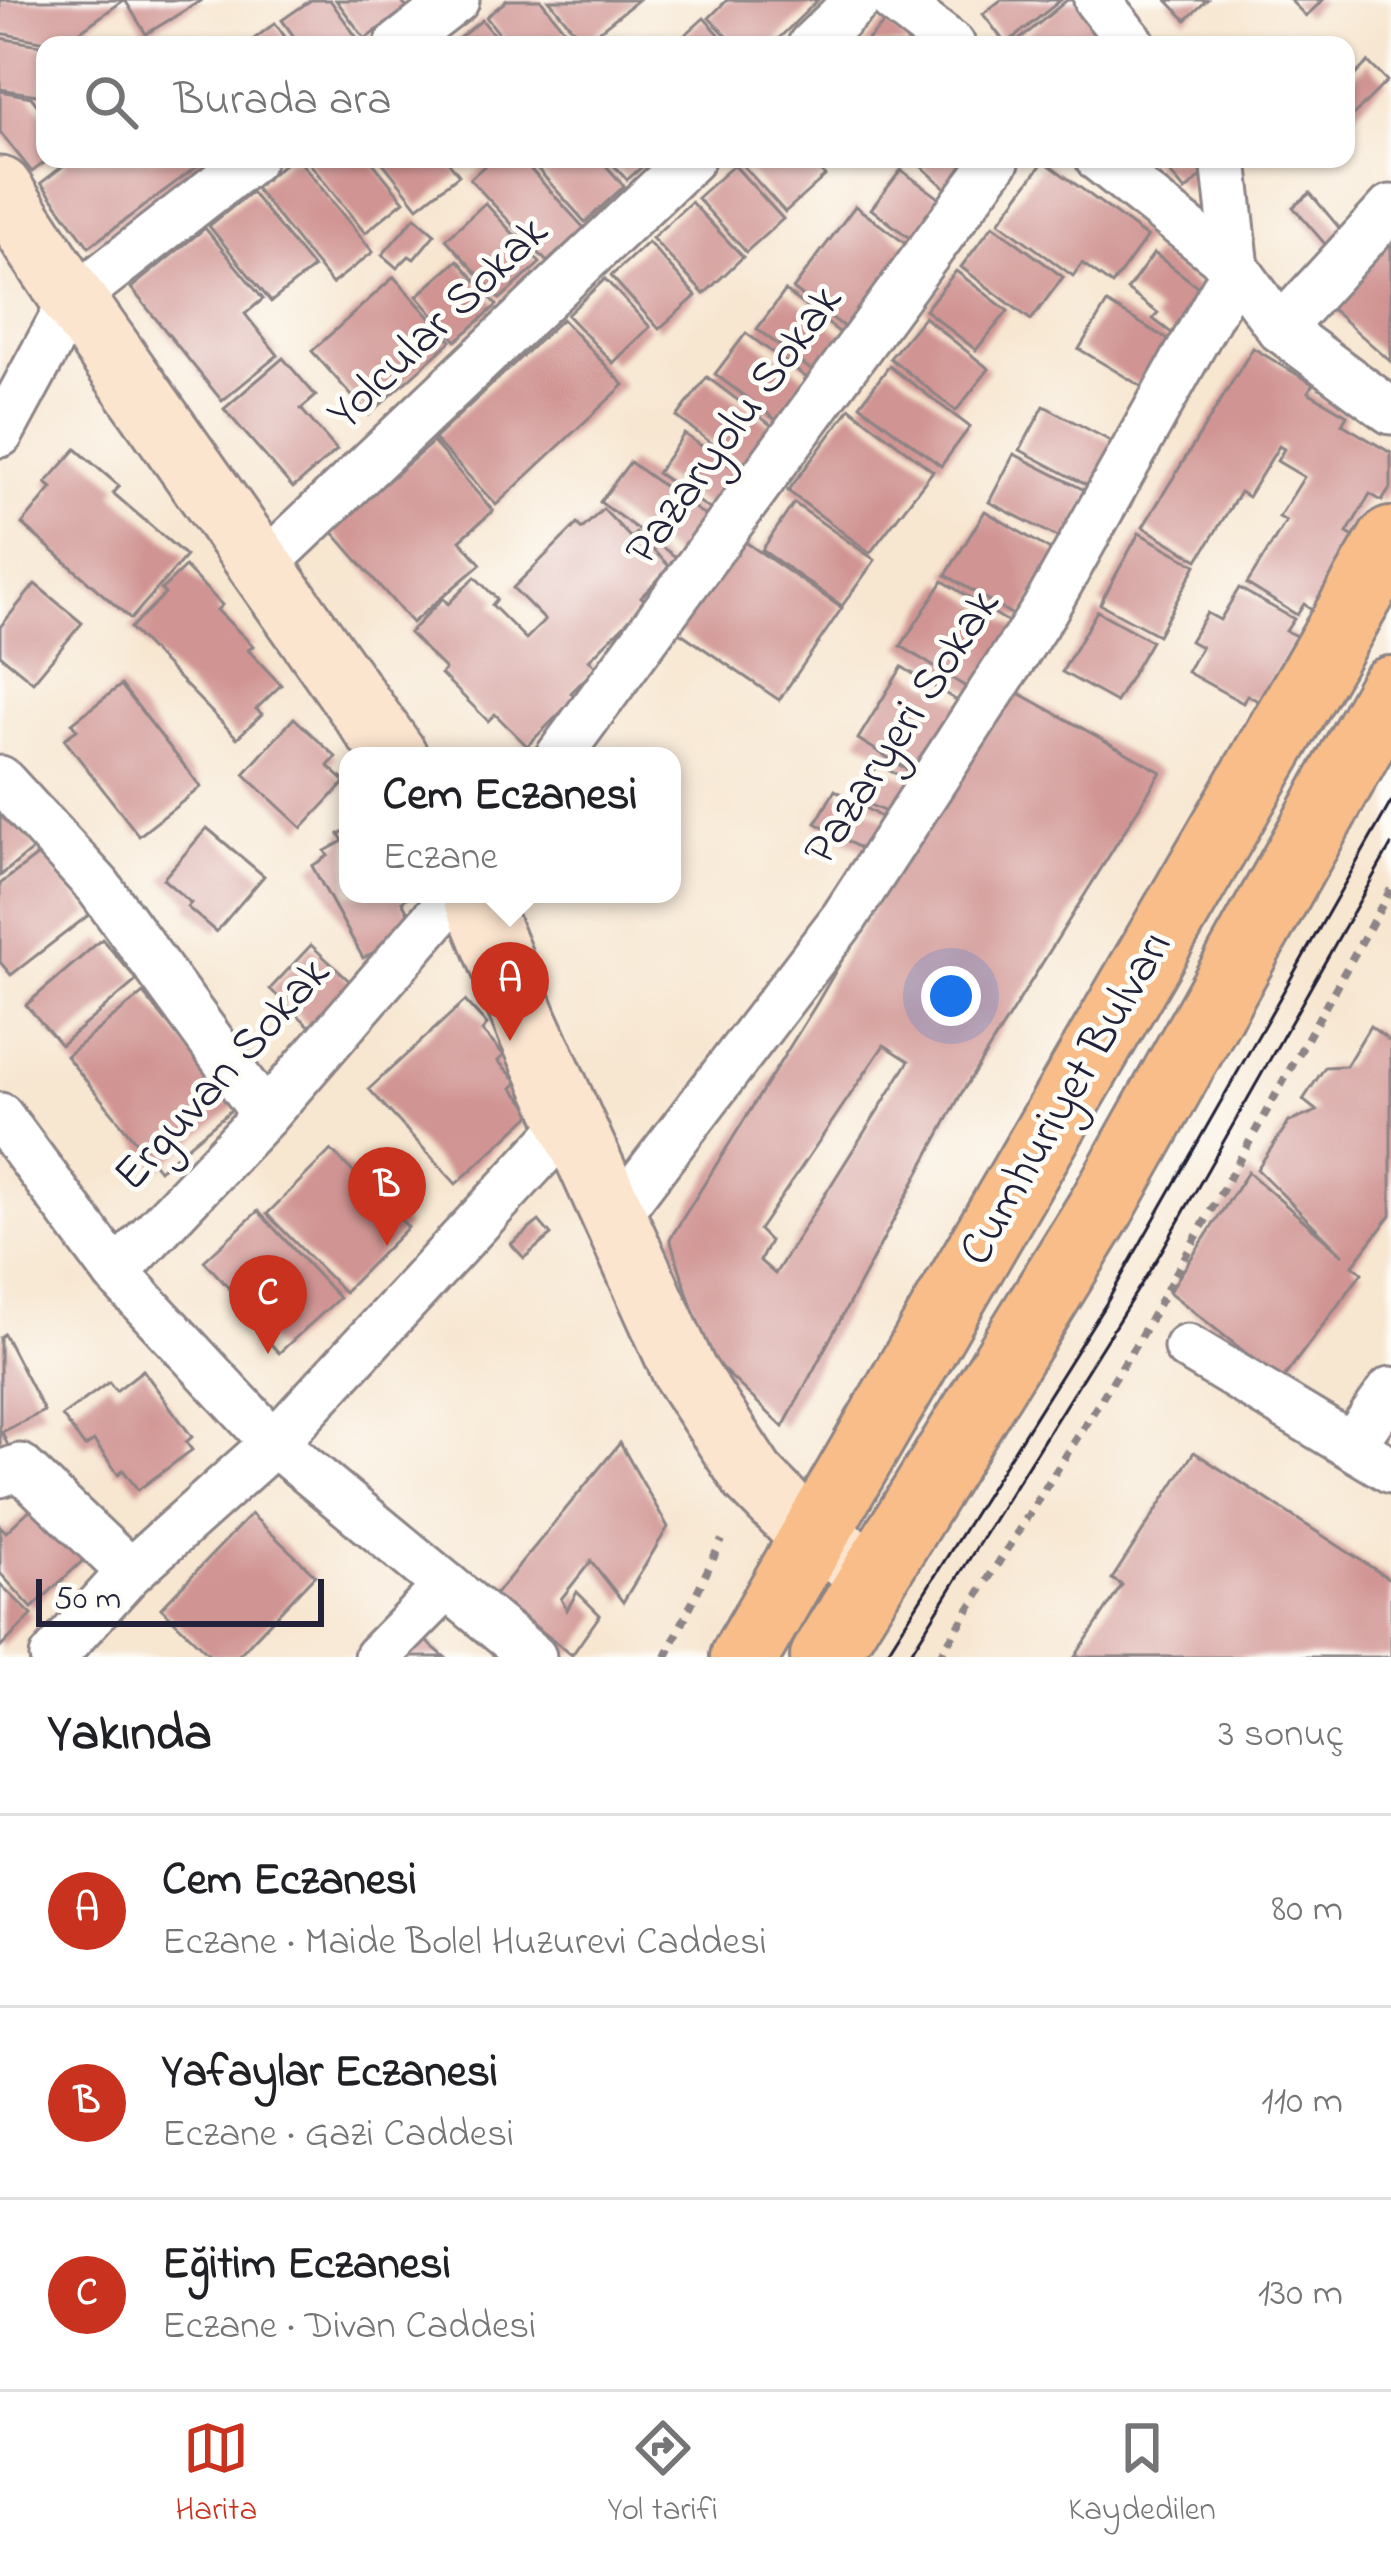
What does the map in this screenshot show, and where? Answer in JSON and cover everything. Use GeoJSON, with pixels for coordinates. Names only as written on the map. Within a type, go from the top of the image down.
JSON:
{"type":"FeatureCollection","features":[{"type":"Feature","properties":{"kind":"main road"},"geometry":{"type":"LineString","coordinates":[[0,189],[389,747]]}},
{"type":"Feature","properties":{"kind":"main road"},"geometry":{"type":"LineString","coordinates":[[0,230],[73,299]]}},
{"type":"Feature","properties":{"kind":"main road","name":"Cumhuriyet Bulvarı"},"geometry":{"type":"LineString","coordinates":[[744,1657],[1391,541]]}},
{"type":"Feature","properties":{"kind":"main road","name":"Cumhuriyet Bulvarı"},"geometry":{"type":"LineString","coordinates":[[824,1657],[1102,1206],[1391,690]]}},
{"type":"Feature","properties":{"kind":"main road"},"geometry":{"type":"LineString","coordinates":[[478,903],[526,1024],[685,1373],[753,1477],[811,1536],[875,1572]]}},
{"type":"Feature","properties":{"kind":"street"},"geometry":{"type":"LineString","coordinates":[[410,36],[456,0]]}},
{"type":"Feature","properties":{"kind":"street"},"geometry":{"type":"LineString","coordinates":[[820,36],[858,0]]}},
{"type":"Feature","properties":{"kind":"street"},"geometry":{"type":"LineString","coordinates":[[893,0],[940,36]]}},
{"type":"Feature","properties":{"kind":"street"},"geometry":{"type":"LineString","coordinates":[[1097,0],[1126,36]]}},
{"type":"Feature","properties":{"kind":"street"},"geometry":{"type":"LineString","coordinates":[[0,434],[73,299],[240,168]]}},
{"type":"Feature","properties":{"kind":"street","name":"Yolcular Sokak"},"geometry":{"type":"LineString","coordinates":[[261,568],[682,168]]}},
{"type":"Feature","properties":{"kind":"street","name":"Pazaryolu Sokak"},"geometry":{"type":"LineString","coordinates":[[566,747],[991,168]]}},
{"type":"Feature","properties":{"kind":"street"},"geometry":{"type":"LineString","coordinates":[[1110,168],[1236,268],[1280,329],[1391,411]]}},
{"type":"Feature","properties":{"kind":"street"},"geometry":{"type":"LineString","coordinates":[[1224,168],[1236,268]]}},
{"type":"Feature","properties":{"kind":"street"},"geometry":{"type":"LineString","coordinates":[[1280,329],[1391,208]]}},
{"type":"Feature","properties":{"kind":"street","name":"Pazaryeri Sokak"},"geometry":{"type":"LineString","coordinates":[[616,1216],[844,918],[1045,608],[1236,268]]}},
{"type":"Feature","properties":{"kind":"street"},"geometry":{"type":"LineString","coordinates":[[0,779],[98,886],[265,1115]]}},
{"type":"Feature","properties":{"kind":"street","name":"Erguvan Sokak"},"geometry":{"type":"LineString","coordinates":[[116,1273],[265,1115],[447,903]]}},
{"type":"Feature","properties":{"kind":"street"},"geometry":{"type":"LineString","coordinates":[[53,1657],[130,1572],[274,1443],[573,1119]]}},
{"type":"Feature","properties":{"kind":"street"},"geometry":{"type":"LineString","coordinates":[[8,1144],[116,1273],[274,1443],[532,1657]]}},
{"type":"Feature","properties":{"kind":"street"},"geometry":{"type":"LineString","coordinates":[[1187,1347],[1391,1470]]}},
{"type":"Feature","properties":{"kind":"street"},"geometry":{"type":"LineString","coordinates":[[1353,1444],[1391,1390]]}},
{"type":"Feature","properties":{"kind":"street"},"geometry":{"type":"LineString","coordinates":[[0,1474],[20,1467],[130,1572]]}},
{"type":"Feature","properties":{"kind":"street"},"geometry":{"type":"LineString","coordinates":[[377,1657],[447,1586]]}},
{"type":"Feature","properties":{"kind":"path"},"geometry":{"type":"LineString","coordinates":[[939,1657],[1138,1341],[1391,889]]}},
{"type":"Feature","properties":{"kind":"path"},"geometry":{"type":"LineString","coordinates":[[665,1657],[722,1540]]}},
{"type":"Feature","properties":{"kind":"building"},"geometry":{"type":"Polygon","coordinates":[[[0,0],[124,0],[74,36],[36,36],[36,40],[0,33],[0,0]]]}},
{"type":"Feature","properties":{"kind":"building"},"geometry":{"type":"Polygon","coordinates":[[[125,0],[202,0],[146,34],[125,0]]]}},
{"type":"Feature","properties":{"kind":"building"},"geometry":{"type":"Polygon","coordinates":[[[311,0],[330,0],[356,36],[294,36],[282,20],[311,0]]]}},
{"type":"Feature","properties":{"kind":"building"},"geometry":{"type":"Polygon","coordinates":[[[336,0],[400,0],[407,8],[369,36],[363,36],[336,0]]]}},
{"type":"Feature","properties":{"kind":"building"},"geometry":{"type":"Polygon","coordinates":[[[507,0],[541,0],[567,33],[501,36],[486,17],[507,0]]]}},
{"type":"Feature","properties":{"kind":"building"},"geometry":{"type":"Polygon","coordinates":[[[549,0],[638,0],[593,36],[578,36],[549,0]]]}},
{"type":"Feature","properties":{"kind":"building"},"geometry":{"type":"Polygon","coordinates":[[[727,0],[818,0],[781,36],[727,36],[709,18],[727,0]]]}},
{"type":"Feature","properties":{"kind":"building"},"geometry":{"type":"Polygon","coordinates":[[[1001,0],[1061,0],[1016,36],[1000,36],[983,14],[1001,0]]]}},
{"type":"Feature","properties":{"kind":"building"},"geometry":{"type":"Polygon","coordinates":[[[1067,0],[1080,0],[1110,36],[1024,36],[1067,0]]]}},
{"type":"Feature","properties":{"kind":"building"},"geometry":{"type":"Polygon","coordinates":[[[1167,0],[1207,0],[1186,20],[1167,0]]]}},
{"type":"Feature","properties":{"kind":"building"},"geometry":{"type":"Polygon","coordinates":[[[1290,0],[1323,0],[1306,16],[1290,0]]]}},
{"type":"Feature","properties":{"kind":"building"},"geometry":{"type":"Polygon","coordinates":[[[704,18],[721,36],[684,36],[704,18]]]}},
{"type":"Feature","properties":{"kind":"building"},"geometry":{"type":"Polygon","coordinates":[[[482,20],[495,36],[462,36],[482,20]]]}},
{"type":"Feature","properties":{"kind":"building"},"geometry":{"type":"Polygon","coordinates":[[[886,21],[902,36],[872,36],[886,21]]]}},
{"type":"Feature","properties":{"kind":"building"},"geometry":{"type":"Polygon","coordinates":[[[275,23],[284,36],[258,36],[275,23]]]}},
{"type":"Feature","properties":{"kind":"building"},"geometry":{"type":"Polygon","coordinates":[[[0,38],[36,44],[36,95],[0,89],[0,38]]]}},
{"type":"Feature","properties":{"kind":"building"},"geometry":{"type":"Polygon","coordinates":[[[1368,62],[1387,81],[1355,113],[1355,75],[1368,62]]]}},
{"type":"Feature","properties":{"kind":"building"},"geometry":{"type":"Polygon","coordinates":[[[0,91],[31,97],[36,103],[37,168],[32,172],[0,132],[0,91]]]}},
{"type":"Feature","properties":{"kind":"building"},"geometry":{"type":"Polygon","coordinates":[[[60,168],[195,168],[89,247],[41,183],[60,168]]]}},
{"type":"Feature","properties":{"kind":"building"},"geometry":{"type":"Polygon","coordinates":[[[279,168],[305,168],[373,252],[332,284],[255,188],[279,168]]]}},
{"type":"Feature","properties":{"kind":"building"},"geometry":{"type":"Polygon","coordinates":[[[313,168],[377,168],[404,201],[365,233],[313,168]]]}},
{"type":"Feature","properties":{"kind":"building"},"geometry":{"type":"Polygon","coordinates":[[[387,168],[453,168],[459,175],[418,207],[387,168]]]}},
{"type":"Feature","properties":{"kind":"building"},"geometry":{"type":"Polygon","coordinates":[[[482,168],[529,168],[584,228],[547,262],[470,179],[482,168]]]}},
{"type":"Feature","properties":{"kind":"building"},"geometry":{"type":"Polygon","coordinates":[[[537,168],[608,168],[624,186],[585,222],[537,168]]]}},
{"type":"Feature","properties":{"kind":"building"},"geometry":{"type":"Polygon","coordinates":[[[616,168],[641,168],[627,180],[616,168]]]}},
{"type":"Feature","properties":{"kind":"building"},"geometry":{"type":"Polygon","coordinates":[[[731,168],[737,168],[783,219],[746,252],[697,198],[731,168]]]}},
{"type":"Feature","properties":{"kind":"building"},"geometry":{"type":"Polygon","coordinates":[[[745,168],[817,168],[825,176],[785,212],[745,168]]]}},
{"type":"Feature","properties":{"kind":"building"},"geometry":{"type":"Polygon","coordinates":[[[923,168],[967,168],[948,190],[923,168]]]}},
{"type":"Feature","properties":{"kind":"building"},"geometry":{"type":"Polygon","coordinates":[[[1039,168],[1053,168],[1147,237],[1112,285],[1082,263],[1073,276],[999,222],[1039,168]]]}},
{"type":"Feature","properties":{"kind":"building"},"geometry":{"type":"Polygon","coordinates":[[[1166,168],[1211,168],[1185,191],[1166,168]]]}},
{"type":"Feature","properties":{"kind":"building"},"geometry":{"type":"Polygon","coordinates":[[[901,170],[942,200],[912,240],[871,209],[901,170]]]}},
{"type":"Feature","properties":{"kind":"building"},"geometry":{"type":"Polygon","coordinates":[[[251,192],[313,268],[271,302],[209,226],[251,192]]]}},
{"type":"Feature","properties":{"kind":"building"},"geometry":{"type":"Polygon","coordinates":[[[1310,193],[1347,237],[1331,251],[1293,207],[1310,193]]]}},
{"type":"Feature","properties":{"kind":"building"},"geometry":{"type":"Polygon","coordinates":[[[691,202],[743,257],[704,294],[652,238],[691,202]]]}},
{"type":"Feature","properties":{"kind":"building"},"geometry":{"type":"Polygon","coordinates":[[[485,203],[540,263],[500,299],[446,239],[485,203]]]}},
{"type":"Feature","properties":{"kind":"building"},"geometry":{"type":"Polygon","coordinates":[[[855,206],[910,247],[848,330],[793,289],[855,206]]]}},
{"type":"Feature","properties":{"kind":"building"},"geometry":{"type":"Polygon","coordinates":[[[415,217],[435,234],[414,259],[409,256],[397,268],[382,255],[415,217]]]}},
{"type":"Feature","properties":{"kind":"building"},"geometry":{"type":"Polygon","coordinates":[[[993,225],[1063,277],[1031,320],[961,267],[993,225]]]}},
{"type":"Feature","properties":{"kind":"building"},"geometry":{"type":"Polygon","coordinates":[[[205,228],[263,299],[245,314],[278,355],[222,401],[131,288],[205,228]]]}},
{"type":"Feature","properties":{"kind":"building"},"geometry":{"type":"Polygon","coordinates":[[[1391,233],[1391,362],[1326,304],[1391,233]]]}},
{"type":"Feature","properties":{"kind":"building"},"geometry":{"type":"Polygon","coordinates":[[[648,242],[696,296],[659,329],[611,276],[648,242]]]}},
{"type":"Feature","properties":{"kind":"building"},"geometry":{"type":"Polygon","coordinates":[[[1154,253],[1210,296],[1178,338],[1153,319],[1158,313],[1127,290],[1154,253]]]}},
{"type":"Feature","properties":{"kind":"building"},"geometry":{"type":"Polygon","coordinates":[[[458,260],[497,305],[456,341],[417,296],[458,260]]]}},
{"type":"Feature","properties":{"kind":"building"},"geometry":{"type":"Polygon","coordinates":[[[956,271],[1008,311],[976,350],[925,310],[956,271]]]}},
{"type":"Feature","properties":{"kind":"building"},"geometry":{"type":"Polygon","coordinates":[[[394,277],[451,341],[369,415],[312,351],[394,277]]]}},
{"type":"Feature","properties":{"kind":"building"},"geometry":{"type":"Polygon","coordinates":[[[605,279],[650,327],[613,363],[567,315],[605,279]]]}},
{"type":"Feature","properties":{"kind":"building"},"geometry":{"type":"Polygon","coordinates":[[[785,291],[843,335],[815,373],[757,329],[785,291]]]}},
{"type":"Feature","properties":{"kind":"building"},"geometry":{"type":"Polygon","coordinates":[[[1107,303],[1182,348],[1154,394],[1079,349],[1107,303]]]}},
{"type":"Feature","properties":{"kind":"building"},"geometry":{"type":"Polygon","coordinates":[[[924,317],[989,369],[956,411],[890,358],[924,317]]]}},
{"type":"Feature","properties":{"kind":"building"},"geometry":{"type":"Polygon","coordinates":[[[562,319],[624,385],[496,505],[434,439],[562,319]]]}},
{"type":"Feature","properties":{"kind":"building"},"geometry":{"type":"Polygon","coordinates":[[[746,333],[807,378],[776,420],[715,374],[746,333]]]}},
{"type":"Feature","properties":{"kind":"building"},"geometry":{"type":"Polygon","coordinates":[[[1253,348],[1313,384],[1308,392],[1347,415],[1342,424],[1391,453],[1391,487],[1382,501],[1370,494],[1347,533],[1359,540],[1315,611],[1304,604],[1297,615],[1247,584],[1286,521],[1279,517],[1304,477],[1277,461],[1284,449],[1279,446],[1248,497],[1240,492],[1198,560],[1143,527],[1253,348]]]}},
{"type":"Feature","properties":{"kind":"building"},"geometry":{"type":"Polygon","coordinates":[[[283,358],[316,396],[301,409],[337,450],[293,488],[224,409],[283,358]]]}},
{"type":"Feature","properties":{"kind":"building"},"geometry":{"type":"Polygon","coordinates":[[[889,366],[970,427],[941,466],[860,405],[889,366]]]}},
{"type":"Feature","properties":{"kind":"building"},"geometry":{"type":"Polygon","coordinates":[[[707,377],[775,428],[744,468],[677,417],[707,377]]]}},
{"type":"Feature","properties":{"kind":"building"},"geometry":{"type":"Polygon","coordinates":[[[1044,406],[1118,445],[1094,489],[1020,450],[1044,406]]]}},
{"type":"Feature","properties":{"kind":"building"},"geometry":{"type":"Polygon","coordinates":[[[850,408],[933,471],[870,553],[788,491],[850,408]]]}},
{"type":"Feature","properties":{"kind":"building"},"geometry":{"type":"Polygon","coordinates":[[[684,434],[738,471],[711,510],[657,473],[684,434]]]}},
{"type":"Feature","properties":{"kind":"building"},"geometry":{"type":"Polygon","coordinates":[[[433,442],[493,511],[460,540],[481,564],[412,623],[331,530],[433,442]]]}},
{"type":"Feature","properties":{"kind":"building"},"geometry":{"type":"Polygon","coordinates":[[[76,449],[119,486],[113,493],[186,556],[131,619],[22,524],[52,488],[46,483],[76,449]]]}},
{"type":"Feature","properties":{"kind":"building"},"geometry":{"type":"Polygon","coordinates":[[[1014,454],[1092,494],[1067,542],[989,502],[1014,454]]]}},
{"type":"Feature","properties":{"kind":"building"},"geometry":{"type":"Polygon","coordinates":[[[630,462],[707,517],[677,558],[600,502],[630,462]]]}},
{"type":"Feature","properties":{"kind":"building"},"geometry":{"type":"Polygon","coordinates":[[[794,503],[875,560],[842,606],[762,550],[794,503]]]}},
{"type":"Feature","properties":{"kind":"building"},"geometry":{"type":"Polygon","coordinates":[[[603,509],[670,567],[641,597],[647,602],[589,660],[597,667],[571,693],[576,697],[527,746],[495,714],[488,721],[409,633],[443,598],[448,604],[475,577],[497,599],[492,605],[526,639],[545,620],[513,588],[577,524],[582,529],[603,509]]]}},
{"type":"Feature","properties":{"kind":"building"},"geometry":{"type":"Polygon","coordinates":[[[985,511],[1060,556],[1021,620],[946,575],[985,511]]]}},
{"type":"Feature","properties":{"kind":"building"},"geometry":{"type":"Polygon","coordinates":[[[1139,533],[1196,565],[1158,635],[1100,604],[1139,533]]]}},
{"type":"Feature","properties":{"kind":"building"},"geometry":{"type":"Polygon","coordinates":[[[738,537],[842,608],[779,700],[675,629],[738,537]]]}},
{"type":"Feature","properties":{"kind":"building"},"geometry":{"type":"Polygon","coordinates":[[[185,567],[222,605],[217,610],[253,646],[248,650],[281,685],[256,709],[262,714],[237,738],[130,628],[185,567]]]}},
{"type":"Feature","properties":{"kind":"building"},"geometry":{"type":"Polygon","coordinates":[[[943,581],[1019,629],[977,694],[901,646],[943,581]]]}},
{"type":"Feature","properties":{"kind":"building"},"geometry":{"type":"Polygon","coordinates":[[[35,584],[82,623],[33,682],[0,655],[0,627],[35,584]]]}},
{"type":"Feature","properties":{"kind":"building"},"geometry":{"type":"Polygon","coordinates":[[[1239,588],[1294,619],[1286,631],[1298,637],[1260,702],[1247,695],[1243,703],[1187,672],[1201,647],[1190,641],[1207,613],[1220,620],[1239,588]]]}},
{"type":"Feature","properties":{"kind":"building"},"geometry":{"type":"Polygon","coordinates":[[[1097,611],[1151,641],[1116,702],[1062,672],[1097,611]]]}},
{"type":"Feature","properties":{"kind":"building"},"geometry":{"type":"Polygon","coordinates":[[[902,667],[964,705],[919,777],[858,739],[902,667]]]}},
{"type":"Feature","properties":{"kind":"building"},"geometry":{"type":"Polygon","coordinates":[[[1003,684],[1161,772],[961,1094],[783,1427],[707,1354],[670,1239],[817,1003],[1003,684]],[[884,1045],[759,1230],[770,1241],[760,1261],[775,1274],[909,1061],[884,1045]]]}},
{"type":"Feature","properties":{"kind":"building"},"geometry":{"type":"Polygon","coordinates":[[[121,685],[201,787],[139,836],[64,739],[77,730],[72,723],[121,685]]]}},
{"type":"Feature","properties":{"kind":"building"},"geometry":{"type":"Polygon","coordinates":[[[294,718],[336,757],[328,766],[339,776],[339,788],[302,828],[244,774],[294,718]]]}},
{"type":"Feature","properties":{"kind":"building"},"geometry":{"type":"Polygon","coordinates":[[[877,765],[920,785],[904,820],[861,801],[877,765]]]}},
{"type":"Feature","properties":{"kind":"building"},"geometry":{"type":"Polygon","coordinates":[[[835,790],[894,825],[875,857],[816,823],[835,790]]]}},
{"type":"Feature","properties":{"kind":"building"},"geometry":{"type":"Polygon","coordinates":[[[0,803],[36,847],[0,876],[0,803]]]}},
{"type":"Feature","properties":{"kind":"building"},"geometry":{"type":"Polygon","coordinates":[[[207,828],[264,876],[216,932],[163,879],[207,828]]]}},
{"type":"Feature","properties":{"kind":"building"},"geometry":{"type":"Polygon","coordinates":[[[339,843],[339,903],[403,903],[413,922],[400,938],[363,958],[312,866],[328,856],[325,851],[339,843]]]}},
{"type":"Feature","properties":{"kind":"building"},"geometry":{"type":"Polygon","coordinates":[[[42,852],[90,914],[11,975],[0,962],[0,884],[42,852]]]}},
{"type":"Feature","properties":{"kind":"building"},"geometry":{"type":"Polygon","coordinates":[[[102,939],[137,980],[61,1045],[26,1005],[102,939]]]}},
{"type":"Feature","properties":{"kind":"building"},"geometry":{"type":"Polygon","coordinates":[[[311,945],[360,991],[319,1035],[270,989],[311,945]]]}},
{"type":"Feature","properties":{"kind":"building"},"geometry":{"type":"Polygon","coordinates":[[[143,993],[236,1106],[159,1170],[66,1056],[143,993]]]}},
{"type":"Feature","properties":{"kind":"building"},"geometry":{"type":"Polygon","coordinates":[[[465,1001],[487,1025],[482,1031],[504,1055],[498,1061],[518,1082],[512,1088],[534,1112],[456,1184],[369,1089],[465,1001]]]}},
{"type":"Feature","properties":{"kind":"building"},"geometry":{"type":"Polygon","coordinates":[[[1370,1026],[1391,1042],[1391,1215],[1353,1265],[1362,1273],[1281,1381],[1169,1292],[1248,1172],[1343,1255],[1257,1169],[1289,1122],[1317,1111],[1303,1100],[1325,1067],[1346,1066],[1370,1026]]]}},
{"type":"Feature","properties":{"kind":"building"},"geometry":{"type":"Polygon","coordinates":[[[331,1150],[408,1227],[344,1292],[267,1214],[331,1150]]]}},
{"type":"Feature","properties":{"kind":"building"},"geometry":{"type":"Polygon","coordinates":[[[258,1211],[339,1298],[279,1353],[238,1308],[243,1303],[204,1261],[258,1211]]]}},
{"type":"Feature","properties":{"kind":"building"},"geometry":{"type":"Polygon","coordinates":[[[539,1221],[551,1235],[524,1258],[511,1244],[539,1221]]]}},
{"type":"Feature","properties":{"kind":"building"},"geometry":{"type":"Polygon","coordinates":[[[4,1334],[44,1411],[2,1432],[9,1448],[0,1453],[0,1337],[4,1334]]]}},
{"type":"Feature","properties":{"kind":"building"},"geometry":{"type":"Polygon","coordinates":[[[143,1370],[192,1437],[186,1442],[192,1450],[138,1490],[123,1470],[118,1474],[94,1441],[85,1447],[62,1416],[109,1382],[116,1391],[143,1370]]]}},
{"type":"Feature","properties":{"kind":"building"},"geometry":{"type":"Polygon","coordinates":[[[620,1443],[668,1527],[623,1602],[591,1561],[561,1599],[567,1610],[577,1592],[600,1615],[572,1655],[495,1595],[620,1443]]]}},
{"type":"Feature","properties":{"kind":"building"},"geometry":{"type":"Polygon","coordinates":[[[1194,1452],[1391,1580],[1391,1657],[1075,1657],[1122,1585],[1112,1579],[1194,1452]]]}},
{"type":"Feature","properties":{"kind":"building"},"geometry":{"type":"Polygon","coordinates":[[[37,1503],[93,1551],[32,1608],[0,1573],[0,1526],[6,1532],[37,1503]]]}},
{"type":"Feature","properties":{"kind":"building"},"geometry":{"type":"Polygon","coordinates":[[[251,1514],[315,1575],[237,1657],[212,1657],[161,1608],[251,1514]]]}},
{"type":"Feature","properties":{"kind":"building"},"geometry":{"type":"Polygon","coordinates":[[[0,1584],[32,1615],[0,1648],[0,1584]]]}},
{"type":"Feature","properties":{"kind":"building"},"geometry":{"type":"Polygon","coordinates":[[[421,1637],[445,1657],[405,1657],[421,1637]]]}},
{"type":"Feature","properties":{"kind":"tram line"},"geometry":{"type":"LineString","coordinates":[[884,1657],[1107,1302],[1391,802]]}},
{"type":"Feature","properties":{"kind":"tram line"},"geometry":{"type":"LineString","coordinates":[[908,1657],[1160,1254],[1391,845]]}},
{"type":"Feature","properties":{"kind":"place","name":"Cem Eczanesi"},"geometry":{"type":"Point","coordinates":[510,1041]}},
{"type":"Feature","properties":{"kind":"place","name":"Yafaylar Eczanesi"},"geometry":{"type":"Point","coordinates":[387,1246]}},
{"type":"Feature","properties":{"kind":"place","name":"Eğitim Eczanesi"},"geometry":{"type":"Point","coordinates":[268,1354]}}]}
